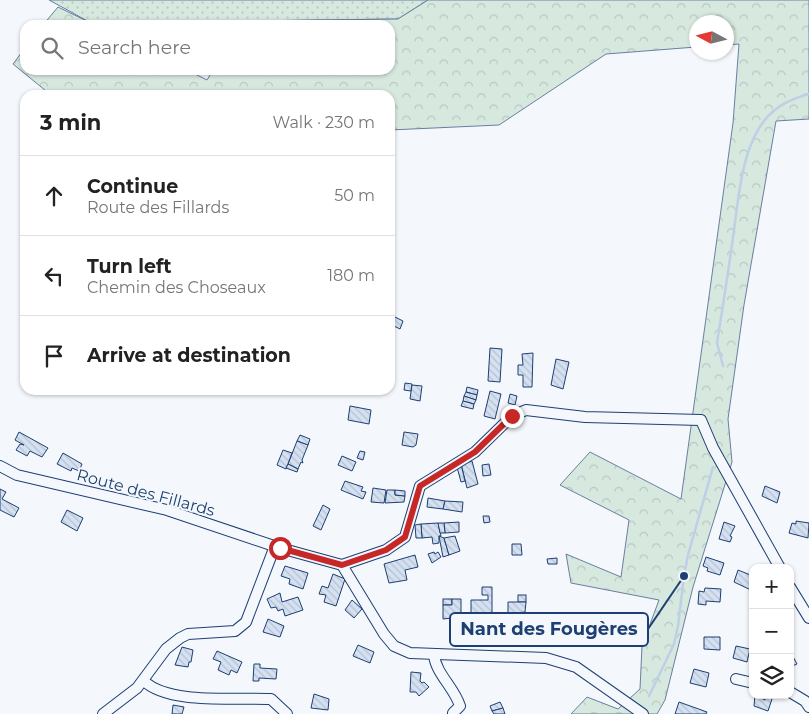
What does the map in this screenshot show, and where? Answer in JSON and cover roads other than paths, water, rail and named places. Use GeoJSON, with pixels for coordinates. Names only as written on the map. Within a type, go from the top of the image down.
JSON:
{"type":"FeatureCollection","features":[{"type":"Feature","properties":{"kind":"street"},"geometry":{"type":"LineString","coordinates":[[643,714],[576,667],[549,659],[410,653],[394,646],[384,634],[342,565],[386,550],[405,537],[420,486],[475,452],[512,416],[526,410],[585,417],[702,420],[713,448],[778,564]]}},
{"type":"Feature","properties":{"kind":"street","name":"Route des Fillards"},"geometry":{"type":"LineString","coordinates":[[0,466],[17,474],[167,510],[275,546],[342,565]]}},
{"type":"Feature","properties":{"kind":"street"},"geometry":{"type":"LineString","coordinates":[[103,714],[108,712],[144,681],[166,649],[180,638],[188,634],[235,631],[246,622],[275,546]]}},
{"type":"Feature","properties":{"kind":"street"},"geometry":{"type":"LineString","coordinates":[[794,594],[809,618]]}},
{"type":"Feature","properties":{"kind":"street"},"geometry":{"type":"LineString","coordinates":[[434,655],[435,665],[457,697],[460,706],[453,713]]}},
{"type":"Feature","properties":{"kind":"street"},"geometry":{"type":"LineString","coordinates":[[736,679],[749,682]]}},
{"type":"Feature","properties":{"kind":"street"},"geometry":{"type":"LineString","coordinates":[[144,681],[157,691],[177,695],[271,699],[277,702],[287,714]]}},
{"type":"Feature","properties":{"kind":"street"},"geometry":{"type":"LineString","coordinates":[[794,694],[805,701],[809,708]]}},
{"type":"Feature","properties":{"kind":"waterway"},"geometry":{"type":"LineString","coordinates":[[723,366],[717,343],[739,192],[748,152],[758,130],[768,116],[786,102],[809,94]]}},
{"type":"Feature","properties":{"kind":"waterway"},"geometry":{"type":"LineString","coordinates":[[649,696],[674,644],[688,555],[713,467]]}},
{"type":"Feature","properties":{"kind":"place","name":"Nant des Fougères"},"geometry":{"type":"Point","coordinates":[684,576]}}]}
